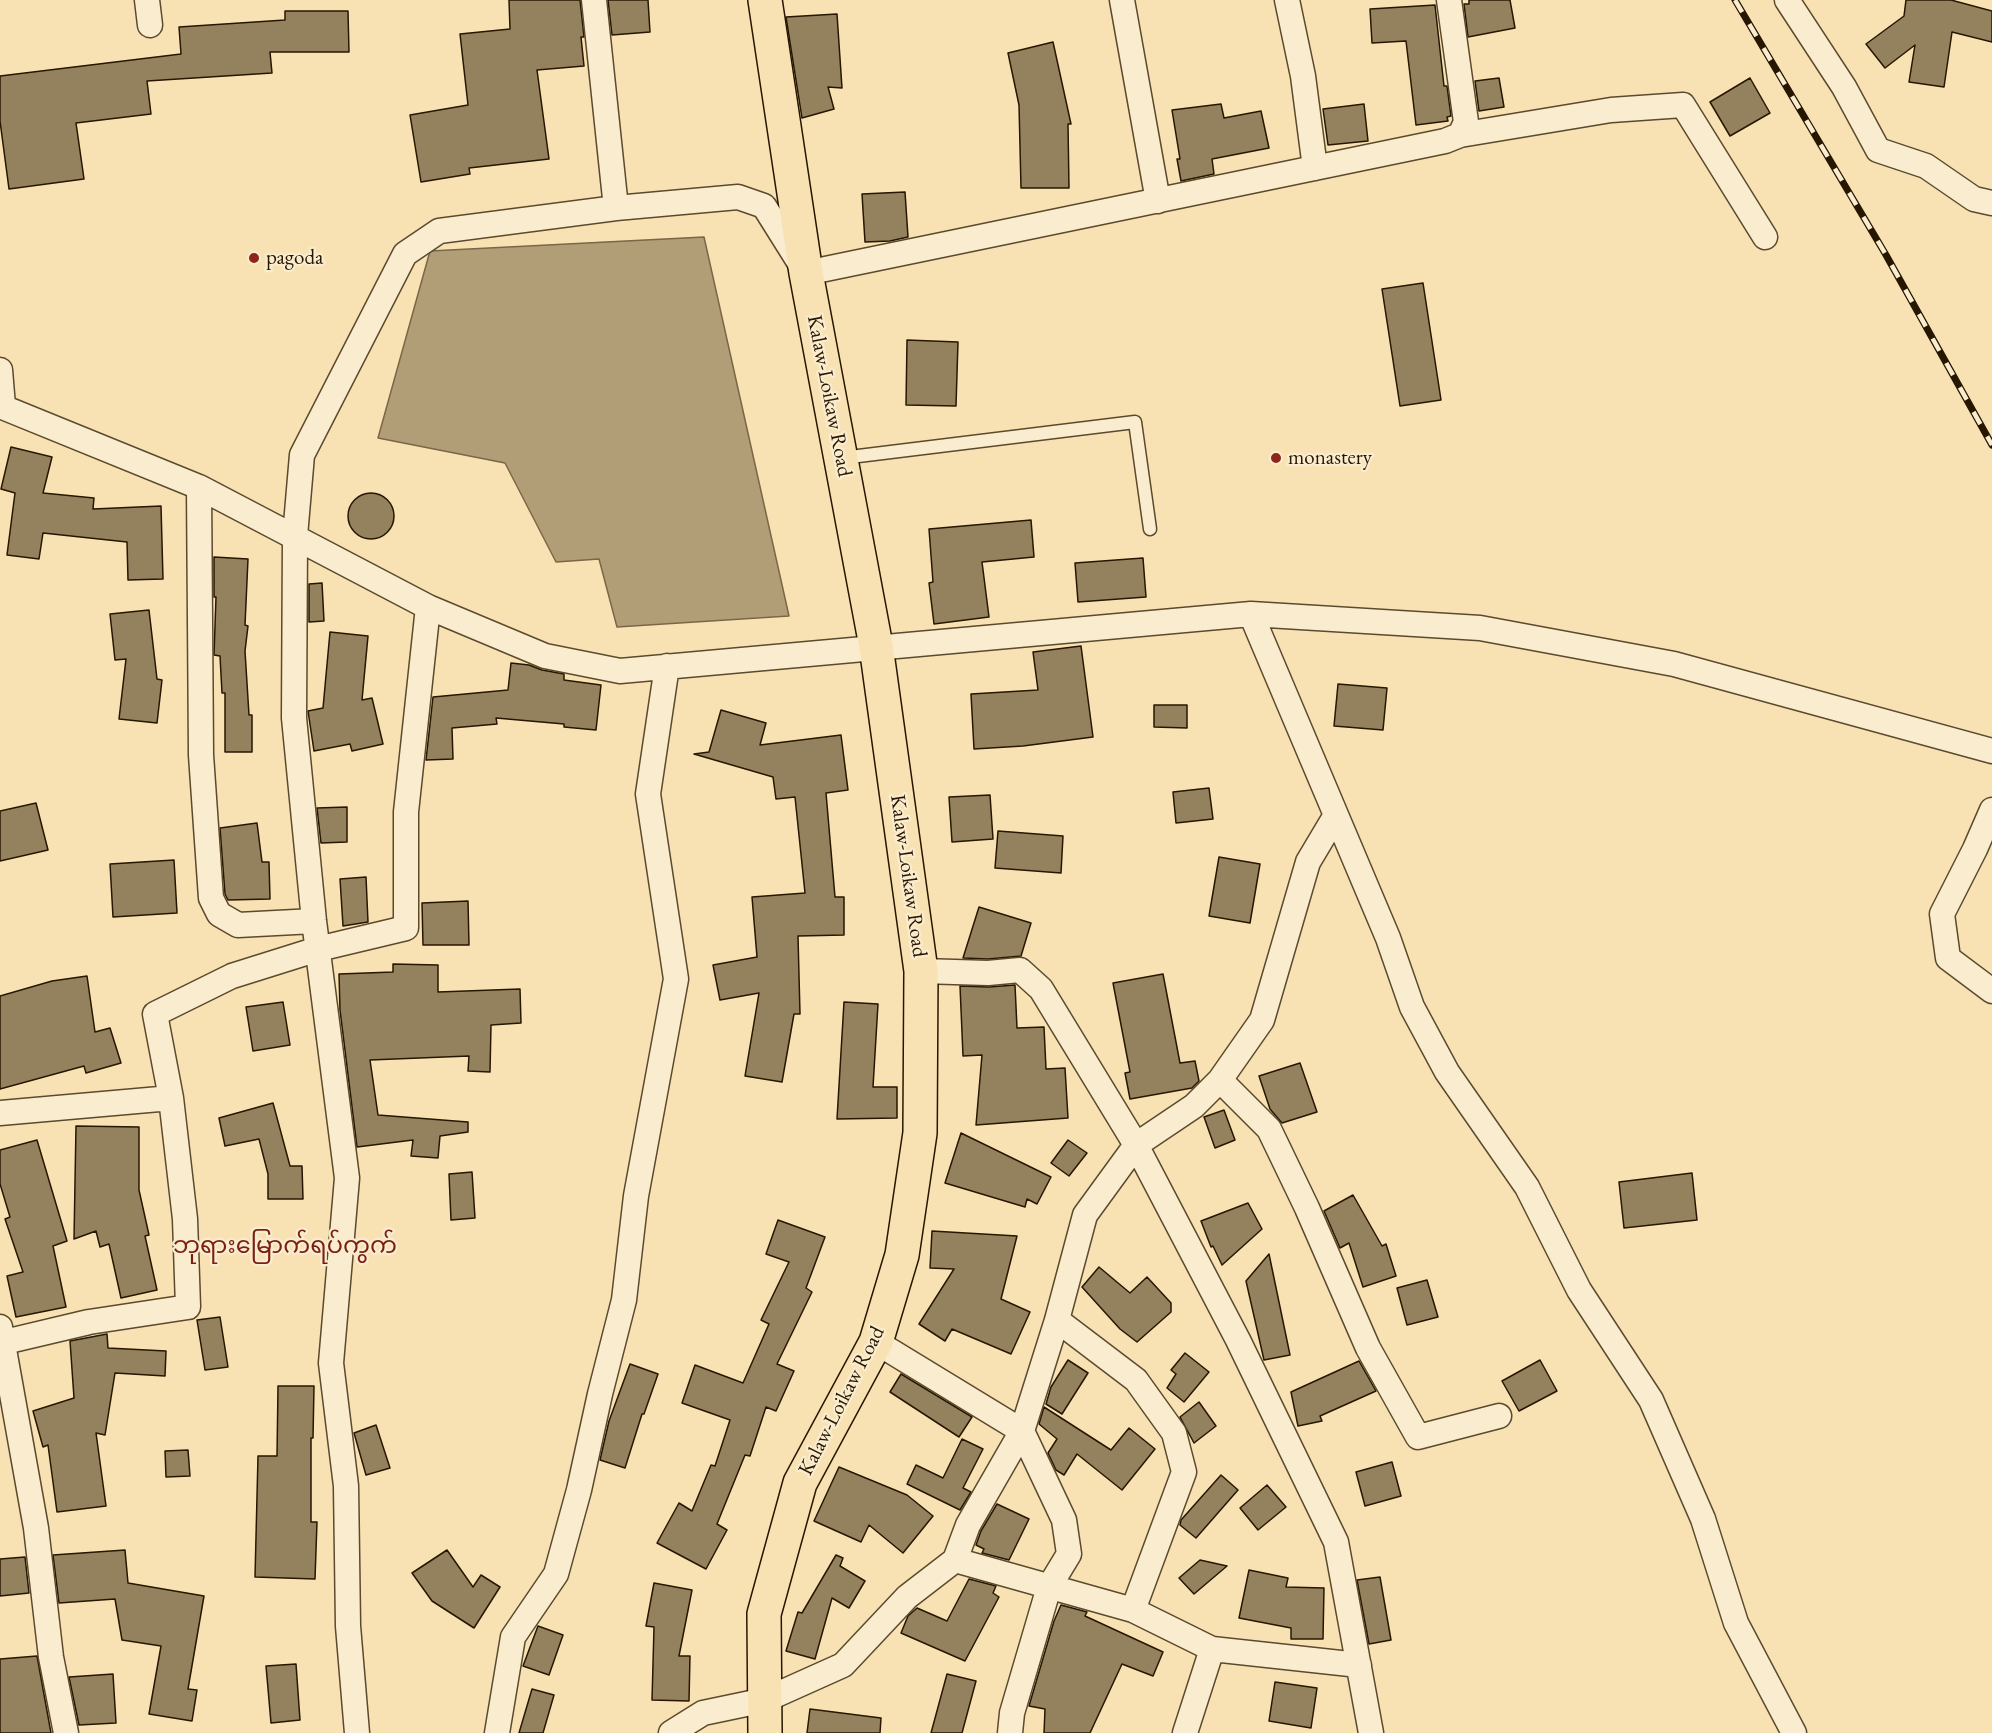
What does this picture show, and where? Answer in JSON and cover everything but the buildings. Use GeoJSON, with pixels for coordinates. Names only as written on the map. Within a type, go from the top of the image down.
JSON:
{"type":"FeatureCollection","features":[{"type":"Feature","properties":{"kind":"main road","name":"Kalaw-Loikaw Road"},"geometry":{"type":"LineString","coordinates":[[765,0],[807,273],[876,646],[921,970],[920,1132],[902,1255],[876,1342],[800,1483],[764,1614],[765,1733]]}},
{"type":"Feature","properties":{"kind":"street"},"geometry":{"type":"LineString","coordinates":[[147,0],[150,25]]}},
{"type":"Feature","properties":{"kind":"street"},"geometry":{"type":"LineString","coordinates":[[594,0],[616,208]]}},
{"type":"Feature","properties":{"kind":"street"},"geometry":{"type":"LineString","coordinates":[[1122,0],[1158,201]]}},
{"type":"Feature","properties":{"kind":"street"},"geometry":{"type":"LineString","coordinates":[[1287,0],[1303,75],[1314,168]]}},
{"type":"Feature","properties":{"kind":"street"},"geometry":{"type":"LineString","coordinates":[[1449,0],[1466,122],[1460,135]]}},
{"type":"Feature","properties":{"kind":"street"},"geometry":{"type":"LineString","coordinates":[[1787,0],[1844,87],[1878,150],[1926,166],[1974,199],[1992,203]]}},
{"type":"Feature","properties":{"kind":"street"},"geometry":{"type":"LineString","coordinates":[[357,1733],[348,1626],[346,1486],[331,1364],[347,1178],[314,921],[294,718],[295,536],[302,455],[405,254],[439,231],[616,208],[738,197],[764,206],[807,273],[1445,141],[1460,135],[1611,110],[1683,105],[1765,237]]}},
{"type":"Feature","properties":{"kind":"street"},"geometry":{"type":"LineString","coordinates":[[0,370],[1,406],[199,487],[428,607],[545,656],[620,670],[1251,614],[1480,628],[1674,664],[1992,752]]}},
{"type":"Feature","properties":{"kind":"street"},"geometry":{"type":"LineString","coordinates":[[199,487],[201,754],[211,898],[219,914],[238,925],[314,921]]}},
{"type":"Feature","properties":{"kind":"street"},"geometry":{"type":"LineString","coordinates":[[66,1733],[51,1657],[34,1517],[1,1338],[188,1307],[185,1220],[171,1098],[155,1014],[232,976],[318,949],[406,928],[406,812],[428,607]]}},
{"type":"Feature","properties":{"kind":"street"},"geometry":{"type":"LineString","coordinates":[[1251,614],[1388,938],[1412,1007],[1442,1063],[1527,1187],[1579,1290],[1651,1400],[1702,1519],[1736,1623],[1794,1733]]}},
{"type":"Feature","properties":{"kind":"street"},"geometry":{"type":"LineString","coordinates":[[498,1733],[513,1637],[556,1574],[579,1490],[624,1300],[636,1196],[675,979],[648,794],[667,666]]}},
{"type":"Feature","properties":{"kind":"street"},"geometry":{"type":"LineString","coordinates":[[1992,810],[1942,914],[1947,958],[1992,991]]}},
{"type":"Feature","properties":{"kind":"street"},"geometry":{"type":"LineString","coordinates":[[671,1733],[702,1713],[765,1700],[843,1665],[907,1597],[955,1560],[968,1525],[1022,1431],[1057,1320],[1085,1215],[1136,1145],[1194,1106],[1220,1080],[1262,1020],[1308,862],[1336,815]]}},
{"type":"Feature","properties":{"kind":"street"},"geometry":{"type":"LineString","coordinates":[[921,970],[988,972],[1020,970],[1041,989],[1136,1145],[1238,1340],[1336,1542],[1371,1733]]}},
{"type":"Feature","properties":{"kind":"street"},"geometry":{"type":"LineString","coordinates":[[1220,1080],[1269,1129],[1307,1208],[1368,1348],[1418,1437],[1499,1416]]}},
{"type":"Feature","properties":{"kind":"street"},"geometry":{"type":"LineString","coordinates":[[0,1113],[171,1098]]}},
{"type":"Feature","properties":{"kind":"street"},"geometry":{"type":"LineString","coordinates":[[1057,1320],[1136,1380],[1174,1433],[1177,1443],[1184,1472],[1134,1610]]}},
{"type":"Feature","properties":{"kind":"street"},"geometry":{"type":"LineString","coordinates":[[876,1342],[1022,1431],[1064,1520],[1069,1554],[1049,1587],[1012,1713],[1010,1733]]}},
{"type":"Feature","properties":{"kind":"street"},"geometry":{"type":"LineString","coordinates":[[955,1560],[1134,1610],[1212,1649],[1359,1665]]}},
{"type":"Feature","properties":{"kind":"street"},"geometry":{"type":"LineString","coordinates":[[1185,1733],[1212,1649]]}},
{"type":"Feature","properties":{"kind":"lane"},"geometry":{"type":"LineString","coordinates":[[841,458],[1135,422],[1150,529]]}},
{"type":"Feature","properties":{"kind":"shaded area"},"geometry":{"type":"Polygon","coordinates":[[[704,237],[789,616],[617,627],[599,559],[556,562],[505,463],[378,438],[430,251],[704,237]]]}},
{"type":"Feature","properties":{"kind":"railway"},"geometry":{"type":"LineString","coordinates":[[1735,0],[1886,255],[1992,445]]}},
{"type":"Feature","properties":{"kind":"place","name":"pagoda"},"geometry":{"type":"Point","coordinates":[254,258]}},
{"type":"Feature","properties":{"kind":"place","name":"monastery"},"geometry":{"type":"Point","coordinates":[1276,458]}},
{"type":"Feature","properties":{"kind":"district","name":"ဘုရားမြောက်ရပ်ကွက်"},"geometry":{"type":"Point","coordinates":[285,1246]}}]}
